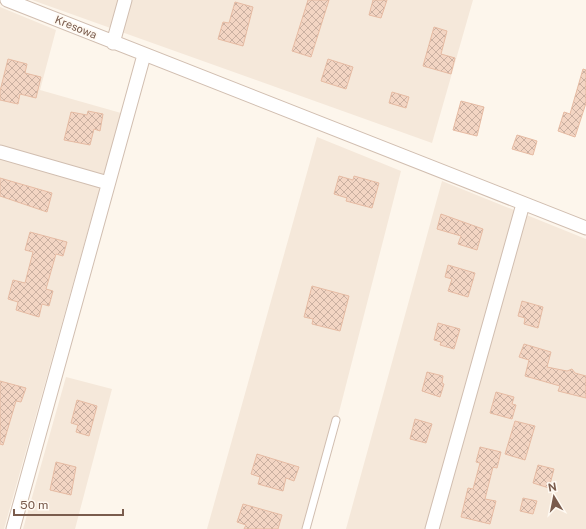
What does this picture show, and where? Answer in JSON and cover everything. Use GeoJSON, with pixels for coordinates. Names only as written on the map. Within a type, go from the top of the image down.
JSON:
{"type":"FeatureCollection","features":[{"type":"Feature","properties":{"kind":"street","name":"Kresowa"},"geometry":{"type":"LineString","coordinates":[[8,0],[144,55],[586,228]]}},
{"type":"Feature","properties":{"kind":"street"},"geometry":{"type":"LineString","coordinates":[[113,42],[125,0]]}},
{"type":"Feature","properties":{"kind":"street"},"geometry":{"type":"LineString","coordinates":[[13,529],[144,55]]}},
{"type":"Feature","properties":{"kind":"street"},"geometry":{"type":"LineString","coordinates":[[0,152],[108,183]]}},
{"type":"Feature","properties":{"kind":"street"},"geometry":{"type":"LineString","coordinates":[[432,529],[523,204]]}},
{"type":"Feature","properties":{"kind":"lane"},"geometry":{"type":"LineString","coordinates":[[306,529],[336,420]]}},
{"type":"Feature","properties":{"kind":"shaded area"},"geometry":{"type":"Polygon","coordinates":[[[32,0],[473,0],[432,143],[32,0]]]}},
{"type":"Feature","properties":{"kind":"shaded area"},"geometry":{"type":"Polygon","coordinates":[[[0,7],[56,30],[40,90],[121,113],[4,529],[0,529],[0,7]]]}},
{"type":"Feature","properties":{"kind":"shaded area"},"geometry":{"type":"Polygon","coordinates":[[[317,137],[401,171],[309,529],[207,529],[317,137]]]}},
{"type":"Feature","properties":{"kind":"shaded area"},"geometry":{"type":"Polygon","coordinates":[[[442,181],[586,239],[586,529],[346,529],[442,181]]]}},
{"type":"Feature","properties":{"kind":"shaded area"},"geometry":{"type":"Polygon","coordinates":[[[66,377],[112,389],[75,529],[23,529],[66,377]]]}},
{"type":"Feature","properties":{"kind":"building"},"geometry":{"type":"Polygon","coordinates":[[[308,0],[329,0],[311,57],[292,51],[308,0]]]}},
{"type":"Feature","properties":{"kind":"building"},"geometry":{"type":"Polygon","coordinates":[[[373,0],[387,0],[381,18],[369,15],[373,0]]]}},
{"type":"Feature","properties":{"kind":"building"},"geometry":{"type":"Polygon","coordinates":[[[235,2],[253,7],[243,46],[218,39],[223,22],[229,23],[235,2]]]}},
{"type":"Feature","properties":{"kind":"building"},"geometry":{"type":"Polygon","coordinates":[[[434,27],[447,31],[441,54],[455,58],[451,74],[423,66],[434,27]]]}},
{"type":"Feature","properties":{"kind":"building"},"geometry":{"type":"Polygon","coordinates":[[[8,59],[27,64],[25,73],[41,77],[36,98],[20,94],[18,104],[0,100],[0,91],[8,59]]]}},
{"type":"Feature","properties":{"kind":"building"},"geometry":{"type":"Polygon","coordinates":[[[328,59],[353,67],[346,89],[321,81],[328,59]]]}},
{"type":"Feature","properties":{"kind":"building"},"geometry":{"type":"Polygon","coordinates":[[[583,69],[586,70],[586,103],[575,137],[558,131],[564,112],[570,114],[583,69]]]}},
{"type":"Feature","properties":{"kind":"building"},"geometry":{"type":"Polygon","coordinates":[[[392,92],[409,97],[406,108],[389,103],[392,92]]]}},
{"type":"Feature","properties":{"kind":"building"},"geometry":{"type":"Polygon","coordinates":[[[461,101],[484,107],[477,136],[453,130],[461,101]]]}},
{"type":"Feature","properties":{"kind":"building"},"geometry":{"type":"Polygon","coordinates":[[[88,111],[103,114],[100,131],[94,129],[90,145],[64,140],[71,112],[87,115],[88,111]]]}},
{"type":"Feature","properties":{"kind":"building"},"geometry":{"type":"Polygon","coordinates":[[[517,135],[537,141],[533,155],[512,149],[517,135]]]}},
{"type":"Feature","properties":{"kind":"building"},"geometry":{"type":"Polygon","coordinates":[[[339,176],[353,180],[354,176],[379,183],[372,208],[346,201],[347,198],[334,194],[339,176]]]}},
{"type":"Feature","properties":{"kind":"building"},"geometry":{"type":"Polygon","coordinates":[[[0,178],[52,193],[47,212],[0,196],[0,178]]]}},
{"type":"Feature","properties":{"kind":"building"},"geometry":{"type":"Polygon","coordinates":[[[441,214],[483,229],[477,250],[458,244],[461,236],[437,229],[441,214]]]}},
{"type":"Feature","properties":{"kind":"building"},"geometry":{"type":"Polygon","coordinates":[[[30,232],[67,242],[63,256],[56,254],[46,289],[53,291],[49,306],[42,304],[39,317],[16,310],[18,302],[8,299],[13,280],[25,283],[33,252],[25,250],[30,232]]]}},
{"type":"Feature","properties":{"kind":"building"},"geometry":{"type":"Polygon","coordinates":[[[448,265],[475,273],[468,297],[448,291],[452,279],[445,277],[448,265]]]}},
{"type":"Feature","properties":{"kind":"building"},"geometry":{"type":"Polygon","coordinates":[[[312,286],[349,296],[340,331],[312,324],[313,319],[304,317],[312,286]]]}},
{"type":"Feature","properties":{"kind":"building"},"geometry":{"type":"Polygon","coordinates":[[[522,301],[543,307],[538,328],[524,324],[525,318],[518,316],[522,301]]]}},
{"type":"Feature","properties":{"kind":"building"},"geometry":{"type":"Polygon","coordinates":[[[438,323],[460,329],[454,349],[440,345],[441,342],[434,340],[438,323]]]}},
{"type":"Feature","properties":{"kind":"building"},"geometry":{"type":"Polygon","coordinates":[[[524,344],[551,352],[547,367],[567,371],[572,369],[575,373],[586,376],[586,398],[558,391],[560,386],[525,376],[529,360],[519,357],[524,344]]]}},
{"type":"Feature","properties":{"kind":"building"},"geometry":{"type":"Polygon","coordinates":[[[427,372],[443,376],[442,383],[444,384],[440,397],[422,391],[427,372]]]}},
{"type":"Feature","properties":{"kind":"building"},"geometry":{"type":"Polygon","coordinates":[[[0,381],[26,388],[21,402],[16,401],[3,445],[0,444],[0,381]]]}},
{"type":"Feature","properties":{"kind":"building"},"geometry":{"type":"Polygon","coordinates":[[[496,392],[514,397],[512,404],[516,405],[512,419],[490,413],[496,392]]]}},
{"type":"Feature","properties":{"kind":"building"},"geometry":{"type":"Polygon","coordinates":[[[77,400],[97,406],[89,436],[76,432],[78,425],[71,423],[77,400]]]}},
{"type":"Feature","properties":{"kind":"building"},"geometry":{"type":"Polygon","coordinates":[[[415,419],[432,424],[426,443],[410,439],[415,419]]]}},
{"type":"Feature","properties":{"kind":"building"},"geometry":{"type":"Polygon","coordinates":[[[515,421],[535,426],[525,460],[505,454],[515,421]]]}},
{"type":"Feature","properties":{"kind":"building"},"geometry":{"type":"Polygon","coordinates":[[[480,447],[501,452],[497,468],[493,467],[485,499],[496,501],[490,524],[461,517],[468,488],[473,489],[480,463],[476,462],[480,447]]]}},
{"type":"Feature","properties":{"kind":"building"},"geometry":{"type":"Polygon","coordinates":[[[257,454],[299,467],[294,481],[286,478],[283,491],[258,484],[260,477],[251,474],[257,454]]]}},
{"type":"Feature","properties":{"kind":"building"},"geometry":{"type":"Polygon","coordinates":[[[56,462],[76,467],[71,495],[50,490],[56,462]]]}},
{"type":"Feature","properties":{"kind":"building"},"geometry":{"type":"Polygon","coordinates":[[[538,465],[554,469],[549,488],[533,483],[538,465]]]}},
{"type":"Feature","properties":{"kind":"building"},"geometry":{"type":"Polygon","coordinates":[[[523,498],[537,501],[533,514],[520,511],[523,498]]]}},
{"type":"Feature","properties":{"kind":"building"},"geometry":{"type":"Polygon","coordinates":[[[243,504],[282,515],[278,529],[244,529],[246,525],[237,522],[243,504]]]}}]}
